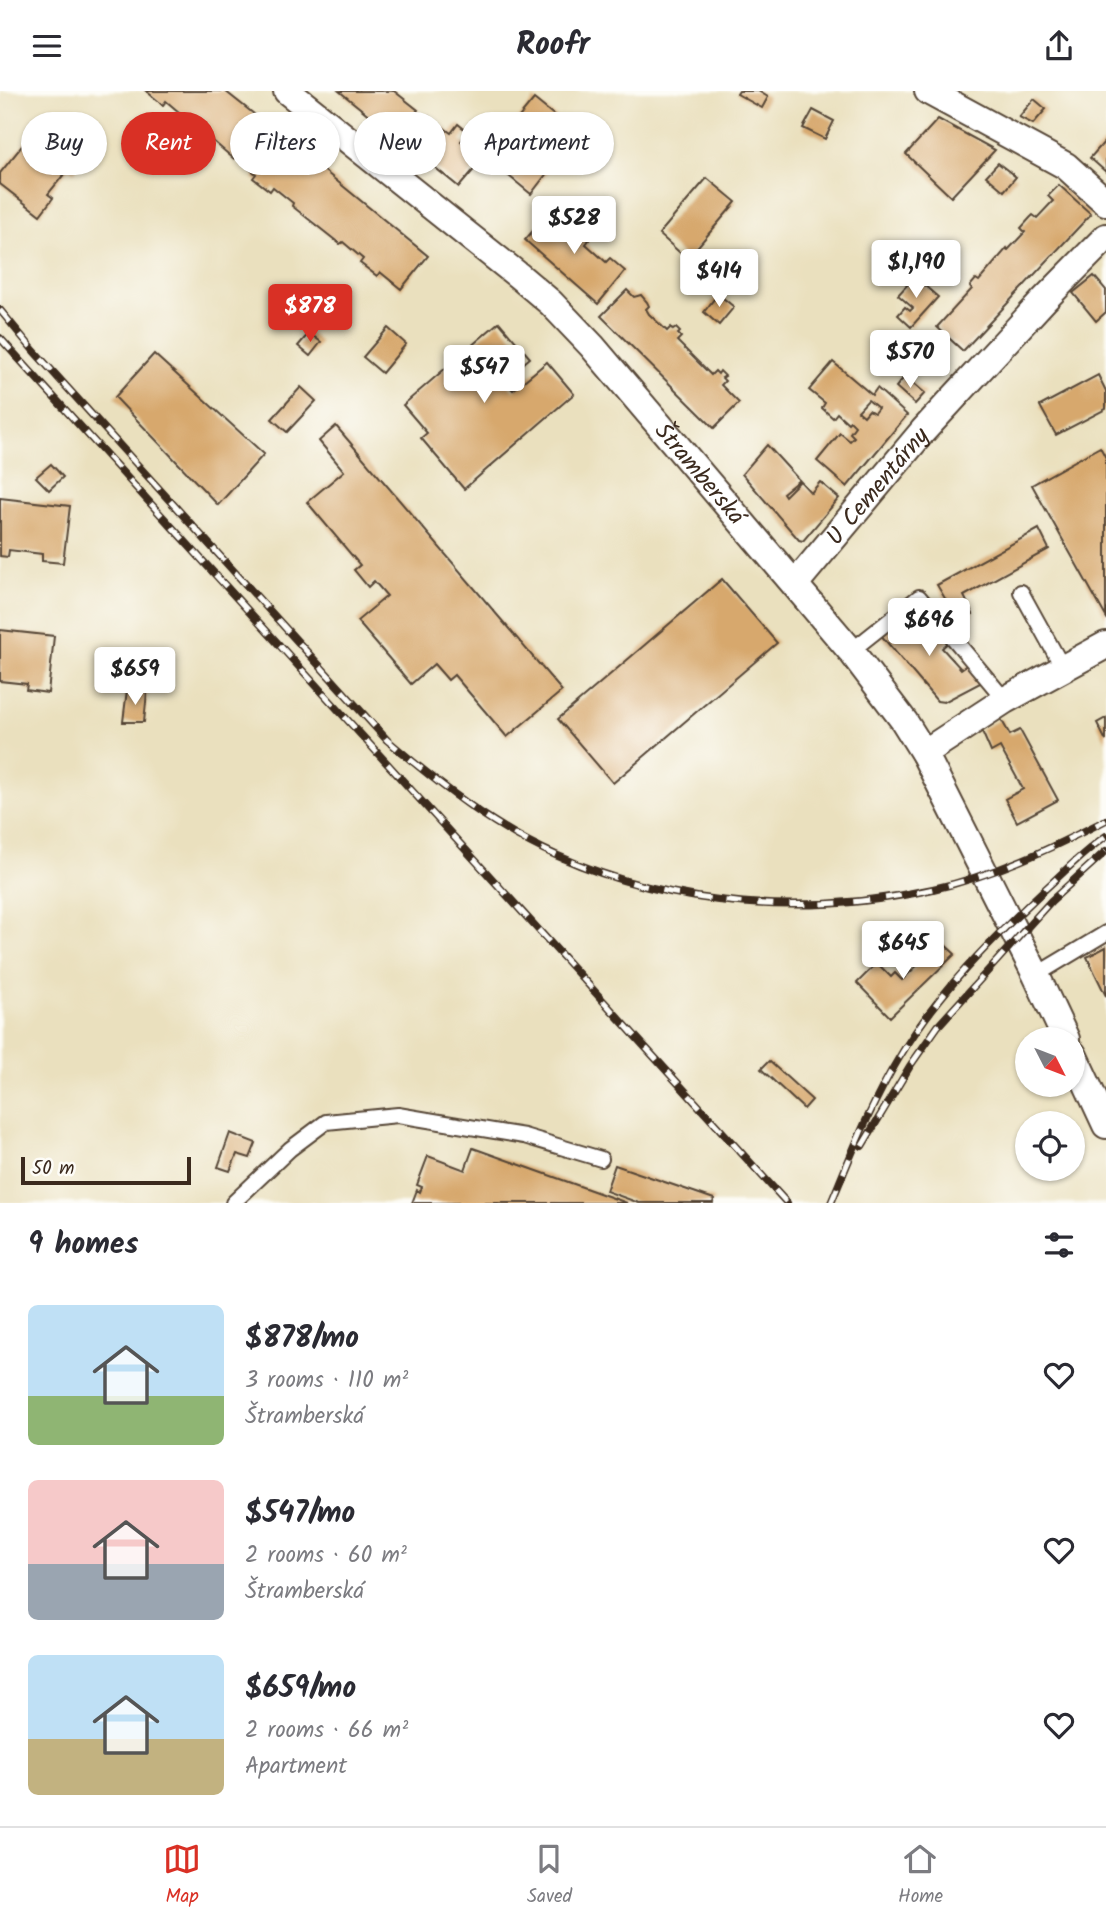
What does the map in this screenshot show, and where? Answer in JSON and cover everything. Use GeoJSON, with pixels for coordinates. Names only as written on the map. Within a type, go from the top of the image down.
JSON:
{"type":"FeatureCollection","features":[{"type":"Feature","properties":{"kind":"street","name":"Štramberská"},"geometry":{"type":"LineString","coordinates":[[287,91],[551,303],[592,347],[851,651],[896,710],[923,754],[1060,1027]]}},
{"type":"Feature","properties":{"kind":"street"},"geometry":{"type":"LineString","coordinates":[[928,91],[1066,166],[1106,202]]}},
{"type":"Feature","properties":{"kind":"street","name":"U Cementárny"},"geometry":{"type":"LineString","coordinates":[[795,584],[923,431],[1106,237]]}},
{"type":"Feature","properties":{"kind":"street"},"geometry":{"type":"LineString","coordinates":[[923,754],[1005,700],[1106,645]]}},
{"type":"Feature","properties":{"kind":"street"},"geometry":{"type":"LineString","coordinates":[[1085,1080],[1106,1125]]}},
{"type":"Feature","properties":{"kind":"lane"},"geometry":{"type":"LineString","coordinates":[[1021,592],[1063,668]]}},
{"type":"Feature","properties":{"kind":"lane"},"geometry":{"type":"LineString","coordinates":[[851,651],[919,597],[1005,700]]}},
{"type":"Feature","properties":{"kind":"lane"},"geometry":{"type":"LineString","coordinates":[[1036,975],[1106,933]]}},
{"type":"Feature","properties":{"kind":"lane"},"geometry":{"type":"LineString","coordinates":[[233,1203],[290,1149],[326,1122],[398,1115],[524,1136],[601,1159]]}},
{"type":"Feature","properties":{"kind":"building"},"geometry":{"type":"Polygon","coordinates":[[[146,91],[225,91],[251,112],[230,112],[230,156],[216,144],[216,112],[179,112],[166,101],[163,105],[146,91]]]}},
{"type":"Feature","properties":{"kind":"building"},"geometry":{"type":"Polygon","coordinates":[[[339,91],[394,91],[418,110],[416,112],[365,112],[339,91]]]}},
{"type":"Feature","properties":{"kind":"building"},"geometry":{"type":"Polygon","coordinates":[[[739,91],[758,91],[768,97],[762,108],[737,94],[739,91]]]}},
{"type":"Feature","properties":{"kind":"building"},"geometry":{"type":"Polygon","coordinates":[[[534,99],[550,112],[523,112],[534,99]]]}},
{"type":"Feature","properties":{"kind":"building"},"geometry":{"type":"Polygon","coordinates":[[[1034,99],[1046,109],[1033,124],[1019,117],[1034,99]]]}},
{"type":"Feature","properties":{"kind":"building"},"geometry":{"type":"Polygon","coordinates":[[[813,110],[834,121],[825,139],[803,128],[813,110]]]}},
{"type":"Feature","properties":{"kind":"building"},"geometry":{"type":"Polygon","coordinates":[[[938,119],[995,150],[951,197],[906,154],[938,119]]]}},
{"type":"Feature","properties":{"kind":"building"},"geometry":{"type":"Polygon","coordinates":[[[458,124],[460,175],[469,175],[459,187],[444,175],[446,129],[451,133],[458,124]]]}},
{"type":"Feature","properties":{"kind":"building"},"geometry":{"type":"Polygon","coordinates":[[[1106,140],[1106,172],[1090,158],[1106,140]]]}},
{"type":"Feature","properties":{"kind":"building"},"geometry":{"type":"Polygon","coordinates":[[[21,147],[21,175],[63,175],[48,194],[53,198],[40,215],[0,184],[0,173],[21,147]]]}},
{"type":"Feature","properties":{"kind":"building"},"geometry":{"type":"Polygon","coordinates":[[[998,163],[1016,177],[1004,191],[986,176],[998,163]]]}},
{"type":"Feature","properties":{"kind":"building"},"geometry":{"type":"Polygon","coordinates":[[[255,175],[330,175],[428,256],[401,289],[380,272],[377,276],[360,263],[363,259],[292,206],[293,203],[273,187],[270,191],[253,178],[255,175]]]}},
{"type":"Feature","properties":{"kind":"building"},"geometry":{"type":"Polygon","coordinates":[[[508,175],[546,175],[531,194],[508,175]]]}},
{"type":"Feature","properties":{"kind":"building"},"geometry":{"type":"Polygon","coordinates":[[[707,178],[736,202],[687,259],[659,234],[707,178]]]}},
{"type":"Feature","properties":{"kind":"building"},"geometry":{"type":"Polygon","coordinates":[[[1059,185],[1091,214],[963,351],[937,327],[972,289],[970,286],[976,279],[979,281],[1007,248],[1008,250],[1025,232],[1021,228],[1030,218],[1033,215],[1037,218],[1053,201],[1048,196],[1059,185]]]}},
{"type":"Feature","properties":{"kind":"building"},"geometry":{"type":"Polygon","coordinates":[[[553,208],[589,240],[586,244],[606,262],[610,258],[625,271],[598,304],[525,240],[553,208]]]}},
{"type":"Feature","properties":{"kind":"building"},"geometry":{"type":"Polygon","coordinates":[[[910,273],[938,297],[911,327],[898,315],[905,307],[910,311],[913,308],[898,295],[909,283],[905,279],[910,273]]]}},
{"type":"Feature","properties":{"kind":"building"},"geometry":{"type":"Polygon","coordinates":[[[1094,276],[1106,290],[1106,312],[1096,321],[1073,293],[1094,276]]]}},
{"type":"Feature","properties":{"kind":"building"},"geometry":{"type":"Polygon","coordinates":[[[627,290],[634,297],[641,295],[649,306],[646,309],[649,314],[667,331],[671,327],[680,332],[678,334],[681,337],[677,341],[711,375],[720,371],[725,376],[721,385],[739,403],[714,428],[601,316],[627,290]]]}},
{"type":"Feature","properties":{"kind":"building"},"geometry":{"type":"Polygon","coordinates":[[[718,294],[734,307],[719,325],[704,312],[718,294]]]}},
{"type":"Feature","properties":{"kind":"building"},"geometry":{"type":"Polygon","coordinates":[[[499,322],[530,358],[504,380],[513,390],[547,362],[574,394],[464,489],[421,438],[427,433],[403,405],[499,322]]]}},
{"type":"Feature","properties":{"kind":"building"},"geometry":{"type":"Polygon","coordinates":[[[388,328],[406,344],[382,373],[363,357],[388,328]]]}},
{"type":"Feature","properties":{"kind":"building"},"geometry":{"type":"Polygon","coordinates":[[[309,333],[321,342],[310,356],[298,346],[309,333]]]}},
{"type":"Feature","properties":{"kind":"building"},"geometry":{"type":"Polygon","coordinates":[[[154,354],[264,454],[218,505],[115,397],[154,354]]]}},
{"type":"Feature","properties":{"kind":"building"},"geometry":{"type":"Polygon","coordinates":[[[833,362],[872,395],[877,388],[907,415],[847,487],[817,461],[840,433],[850,441],[854,437],[850,433],[855,426],[837,413],[833,418],[822,408],[825,403],[809,390],[833,362]],[[868,400],[858,411],[864,416],[869,410],[874,413],[878,408],[868,400]]]}},
{"type":"Feature","properties":{"kind":"building"},"geometry":{"type":"Polygon","coordinates":[[[1098,375],[1106,391],[1106,409],[1056,435],[1040,406],[1098,375]]]}},
{"type":"Feature","properties":{"kind":"building"},"geometry":{"type":"Polygon","coordinates":[[[905,376],[925,393],[915,404],[896,387],[905,376]]]}},
{"type":"Feature","properties":{"kind":"building"},"geometry":{"type":"Polygon","coordinates":[[[301,387],[316,401],[287,432],[272,419],[301,387]]]}},
{"type":"Feature","properties":{"kind":"building"},"geometry":{"type":"Polygon","coordinates":[[[336,426],[562,691],[507,737],[454,675],[448,680],[434,664],[411,684],[357,621],[387,596],[374,581],[368,587],[354,570],[360,565],[307,502],[344,471],[319,441],[336,426]]]}},
{"type":"Feature","properties":{"kind":"building"},"geometry":{"type":"Polygon","coordinates":[[[767,445],[799,480],[783,493],[785,496],[800,481],[811,493],[820,482],[839,498],[803,541],[799,540],[742,474],[767,445]]]}},
{"type":"Feature","properties":{"kind":"building"},"geometry":{"type":"Polygon","coordinates":[[[1100,447],[1106,458],[1106,617],[1032,485],[1100,447]]]}},
{"type":"Feature","properties":{"kind":"building"},"geometry":{"type":"Polygon","coordinates":[[[51,464],[63,477],[49,490],[36,477],[51,464]]]}},
{"type":"Feature","properties":{"kind":"building"},"geometry":{"type":"Polygon","coordinates":[[[0,498],[70,506],[63,563],[42,561],[42,554],[9,550],[8,557],[0,556],[0,498]]]}},
{"type":"Feature","properties":{"kind":"building"},"geometry":{"type":"Polygon","coordinates":[[[1039,529],[1049,549],[964,596],[973,614],[959,622],[937,585],[1039,529]]]}},
{"type":"Feature","properties":{"kind":"building"},"geometry":{"type":"Polygon","coordinates":[[[722,579],[777,643],[613,783],[558,719],[722,579]]]}},
{"type":"Feature","properties":{"kind":"building"},"geometry":{"type":"Polygon","coordinates":[[[910,609],[928,630],[932,627],[938,633],[941,631],[950,641],[942,648],[961,669],[968,664],[984,681],[944,702],[937,701],[880,634],[910,609]]]}},
{"type":"Feature","properties":{"kind":"building"},"geometry":{"type":"Polygon","coordinates":[[[0,630],[54,636],[48,693],[26,690],[27,684],[0,681],[0,630]]]}},
{"type":"Feature","properties":{"kind":"building"},"geometry":{"type":"Polygon","coordinates":[[[127,690],[147,692],[144,722],[123,722],[127,690]]]}},
{"type":"Feature","properties":{"kind":"building"},"geometry":{"type":"Polygon","coordinates":[[[1106,718],[1106,741],[1097,723],[1106,718]]]}},
{"type":"Feature","properties":{"kind":"building"},"geometry":{"type":"Polygon","coordinates":[[[1001,719],[1010,735],[1020,730],[1058,800],[1017,822],[1005,799],[1023,789],[1000,747],[991,752],[981,729],[1001,719]]]}},
{"type":"Feature","properties":{"kind":"building"},"geometry":{"type":"Polygon","coordinates":[[[942,942],[955,954],[890,1017],[857,983],[877,963],[891,977],[895,973],[902,980],[928,955],[926,953],[930,950],[932,952],[942,942]]]}},
{"type":"Feature","properties":{"kind":"building"},"geometry":{"type":"Polygon","coordinates":[[[1106,947],[1106,996],[1087,957],[1106,947]]]}},
{"type":"Feature","properties":{"kind":"building"},"geometry":{"type":"Polygon","coordinates":[[[769,1061],[812,1100],[804,1109],[761,1069],[769,1061]]]}},
{"type":"Feature","properties":{"kind":"building"},"geometry":{"type":"Polygon","coordinates":[[[230,1133],[256,1143],[250,1158],[237,1154],[230,1171],[218,1167],[230,1133]]]}},
{"type":"Feature","properties":{"kind":"building"},"geometry":{"type":"Polygon","coordinates":[[[473,1148],[627,1203],[412,1203],[417,1190],[420,1192],[422,1187],[417,1185],[428,1156],[465,1170],[473,1148]]]}},
{"type":"Feature","properties":{"kind":"building"},"geometry":{"type":"Polygon","coordinates":[[[615,1165],[714,1199],[713,1203],[639,1203],[606,1191],[615,1165]]]}},
{"type":"Feature","properties":{"kind":"railway"},"geometry":{"type":"LineString","coordinates":[[0,310],[34,351],[387,740],[468,804],[534,845],[603,873],[695,897],[791,905],[839,903],[886,898],[978,877],[1043,851],[1106,820]]}},
{"type":"Feature","properties":{"kind":"railway"},"geometry":{"type":"LineString","coordinates":[[0,338],[787,1203]]}},
{"type":"Feature","properties":{"kind":"railway"},"geometry":{"type":"LineString","coordinates":[[831,1203],[880,1093],[899,1058],[930,1013],[964,970],[1002,930],[1106,836]]}},
{"type":"Feature","properties":{"kind":"railway"},"geometry":{"type":"LineString","coordinates":[[862,1146],[910,1066],[938,1026],[1051,901],[1106,851]]}}]}
